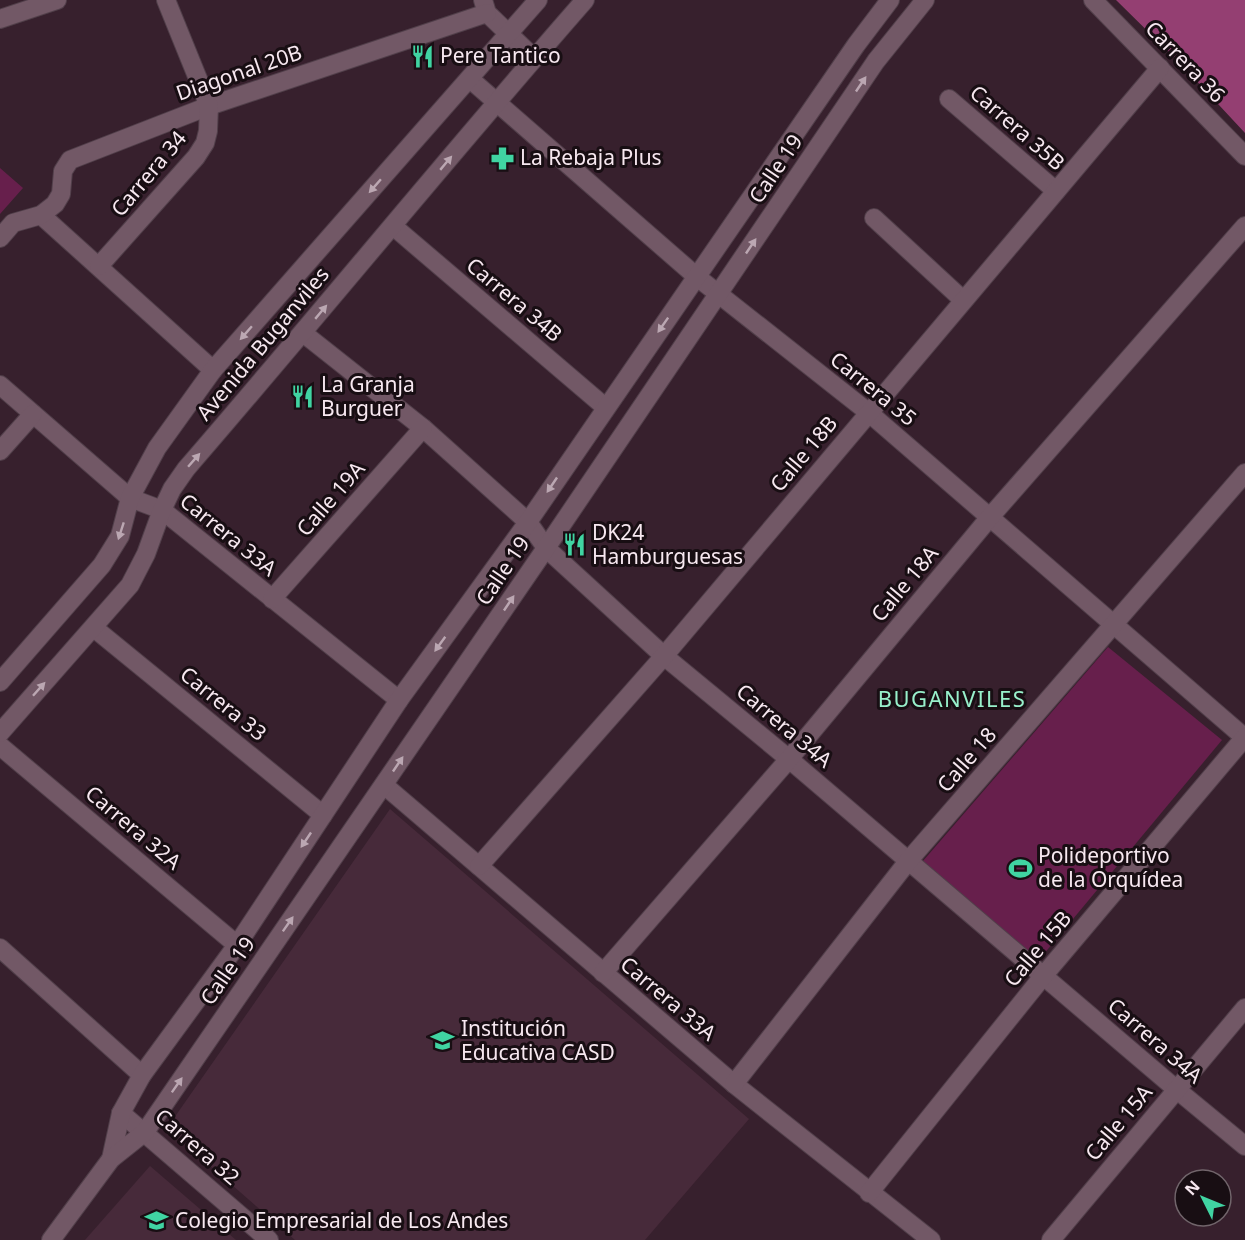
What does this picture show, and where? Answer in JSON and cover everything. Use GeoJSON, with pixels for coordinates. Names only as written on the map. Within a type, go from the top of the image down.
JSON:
{"type":"FeatureCollection","features":[{"type":"Feature","properties":{"kind":"street"},"geometry":{"type":"LineString","coordinates":[[0,19],[57,0]]}},
{"type":"Feature","properties":{"kind":"street","name":"Carrera 34"},"geometry":{"type":"LineString","coordinates":[[99,266],[196,157],[205,143],[208,131],[208,106],[166,0]]}},
{"type":"Feature","properties":{"kind":"street","name":"Avenida Buganviles"},"geometry":{"type":"LineString","coordinates":[[0,682],[102,565],[120,536],[130,498],[157,448],[213,370],[538,0]]}},
{"type":"Feature","properties":{"kind":"street","name":"Avenida Buganviles"},"geometry":{"type":"LineString","coordinates":[[0,732],[130,585],[146,554],[172,489],[186,469],[585,0]]}},
{"type":"Feature","properties":{"kind":"street","name":"Calle 19"},"geometry":{"type":"LineString","coordinates":[[111,1159],[121,1113],[142,1074],[237,945],[399,700],[528,522],[856,45],[890,0]]}},
{"type":"Feature","properties":{"kind":"street","name":"Calle 19"},"geometry":{"type":"LineString","coordinates":[[51,1240],[111,1159],[145,1132],[546,549],[876,61],[924,0]]}},
{"type":"Feature","properties":{"kind":"street","name":"Carrera 36"},"geometry":{"type":"LineString","coordinates":[[1093,0],[1245,156]]}},
{"type":"Feature","properties":{"kind":"street"},"geometry":{"type":"LineString","coordinates":[[485,6],[534,58]]}},
{"type":"Feature","properties":{"kind":"street","name":"Diagonal 20B"},"geometry":{"type":"LineString","coordinates":[[41,215],[55,204],[61,194],[63,171],[70,160],[208,106],[485,6]]}},
{"type":"Feature","properties":{"kind":"street","name":"Calle 18B"},"geometry":{"type":"LineString","coordinates":[[479,866],[664,656],[1160,68]]}},
{"type":"Feature","properties":{"kind":"street","name":"Carrera 35"},"geometry":{"type":"LineString","coordinates":[[470,79],[498,101],[697,277],[868,412],[1245,738]]}},
{"type":"Feature","properties":{"kind":"street","name":"Carrera 35B"},"geometry":{"type":"LineString","coordinates":[[949,99],[1056,191]]}},
{"type":"Feature","properties":{"kind":"street"},"geometry":{"type":"LineString","coordinates":[[0,238],[13,223],[41,215],[213,370]]}},
{"type":"Feature","properties":{"kind":"street"},"geometry":{"type":"LineString","coordinates":[[874,218],[963,300]]}},
{"type":"Feature","properties":{"kind":"street","name":"Carrera 34B"},"geometry":{"type":"LineString","coordinates":[[393,226],[606,407]]}},
{"type":"Feature","properties":{"kind":"street","name":"Calle 18A"},"geometry":{"type":"LineString","coordinates":[[603,973],[789,759],[990,517],[1245,226]]}},
{"type":"Feature","properties":{"kind":"street","name":"Carrera 34A"},"geometry":{"type":"LineString","coordinates":[[303,333],[423,428],[528,522],[546,549],[664,656],[909,860],[1245,1146]]}},
{"type":"Feature","properties":{"kind":"street","name":"Carrera 33A"},"geometry":{"type":"LineString","coordinates":[[0,386],[130,498],[162,510],[399,700]]}},
{"type":"Feature","properties":{"kind":"street"},"geometry":{"type":"LineString","coordinates":[[0,451],[33,414]]}},
{"type":"Feature","properties":{"kind":"street","name":"Calle 19A"},"geometry":{"type":"LineString","coordinates":[[272,600],[423,428]]}},
{"type":"Feature","properties":{"kind":"street","name":"Calle 18"},"geometry":{"type":"LineString","coordinates":[[734,1084],[909,860],[1245,473]]}},
{"type":"Feature","properties":{"kind":"street","name":"Carrera 33"},"geometry":{"type":"LineString","coordinates":[[94,628],[323,815]]}},
{"type":"Feature","properties":{"kind":"street","name":"Calle 15B"},"geometry":{"type":"LineString","coordinates":[[869,1193],[1044,975],[1245,738]]}},
{"type":"Feature","properties":{"kind":"street","name":"Carrera 32A"},"geometry":{"type":"LineString","coordinates":[[0,746],[237,945]]}},
{"type":"Feature","properties":{"kind":"street","name":"Carrera 33A"},"geometry":{"type":"LineString","coordinates":[[384,785],[734,1084],[931,1240]]}},
{"type":"Feature","properties":{"kind":"street"},"geometry":{"type":"LineString","coordinates":[[0,948],[142,1074]]}},
{"type":"Feature","properties":{"kind":"street","name":"Calle 15A"},"geometry":{"type":"LineString","coordinates":[[1051,1240],[1245,1008]]}},
{"type":"Feature","properties":{"kind":"street","name":"Carrera 32"},"geometry":{"type":"LineString","coordinates":[[121,1113],[269,1240]]}},
{"type":"Feature","properties":{"kind":"shaded area"},"geometry":{"type":"Polygon","coordinates":[[[1116,0],[1245,0],[1245,133],[1179,62],[1116,0]]]}},
{"type":"Feature","properties":{"kind":"shaded area"},"geometry":{"type":"Polygon","coordinates":[[[0,168],[23,188],[0,214],[0,168]]]}},
{"type":"Feature","properties":{"kind":"shaded area"},"geometry":{"type":"Polygon","coordinates":[[[1108,647],[1222,740],[1038,961],[923,861],[1108,647]]]}},
{"type":"Feature","properties":{"kind":"shaded area","name":"Institución Educativa CASD"},"geometry":{"type":"Polygon","coordinates":[[[390,809],[749,1119],[645,1240],[295,1240],[167,1128],[390,809]]]}},
{"type":"Feature","properties":{"kind":"shaded area","name":"Colegio Empresarial de Los Andes"},"geometry":{"type":"Polygon","coordinates":[[[150,1166],[236,1240],[85,1240],[150,1166]]]}},
{"type":"Feature","properties":{"kind":"place","name":"Pere Tantico"},"geometry":{"type":"Point","coordinates":[422,56]}},
{"type":"Feature","properties":{"kind":"place","name":"La Rebaja Plus"},"geometry":{"type":"Point","coordinates":[502,158]}},
{"type":"Feature","properties":{"kind":"place","name":"La Granja Burguer"},"geometry":{"type":"Point","coordinates":[303,397]}},
{"type":"Feature","properties":{"kind":"place","name":"DK24 Hamburguesas"},"geometry":{"type":"Point","coordinates":[574,545]}},
{"type":"Feature","properties":{"kind":"place","name":"Polideportivo de la Orquídea"},"geometry":{"type":"Point","coordinates":[1020,868]}},
{"type":"Feature","properties":{"kind":"place","name":"Institución Educativa CASD"},"geometry":{"type":"Point","coordinates":[443,1041]}},
{"type":"Feature","properties":{"kind":"place","name":"Colegio Empresarial de Los Andes"},"geometry":{"type":"Point","coordinates":[157,1221]}},
{"type":"Feature","properties":{"kind":"district","name":"BUGANVILES"},"geometry":{"type":"Point","coordinates":[952,699]}}]}
